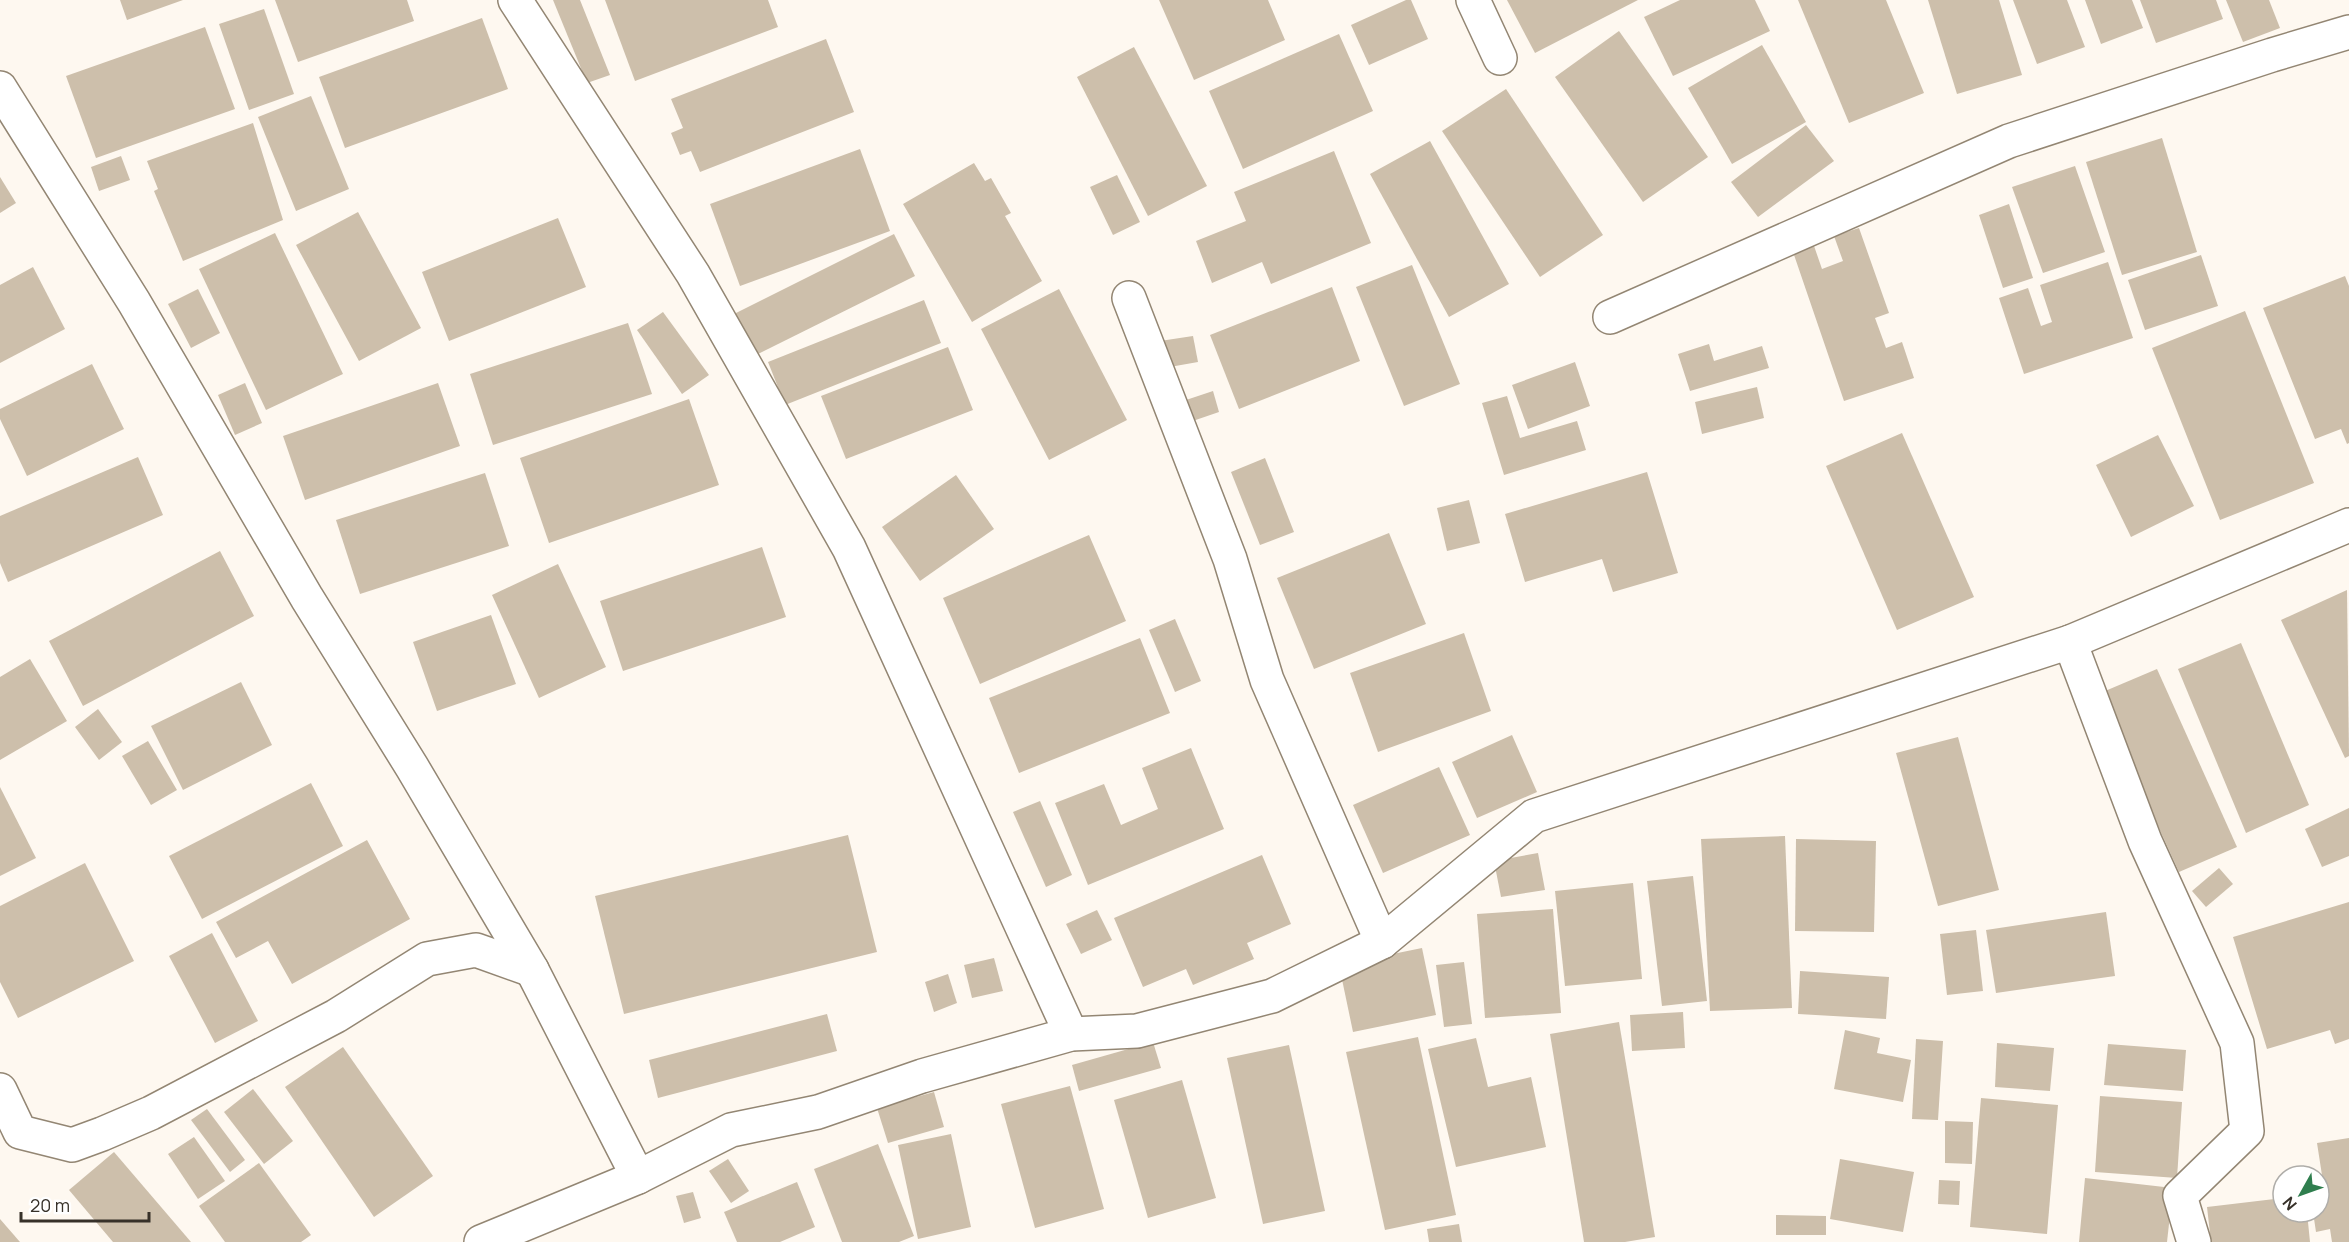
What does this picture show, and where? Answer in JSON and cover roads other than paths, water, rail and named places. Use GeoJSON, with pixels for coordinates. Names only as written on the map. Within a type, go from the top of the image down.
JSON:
{"type":"FeatureCollection","features":[{"type":"Feature","properties":{"kind":"street"},"geometry":{"type":"LineString","coordinates":[[515,0],[693,274],[849,548],[1071,1034]]}},
{"type":"Feature","properties":{"kind":"street"},"geometry":{"type":"LineString","coordinates":[[1473,0],[1500,58]]}},
{"type":"Feature","properties":{"kind":"street"},"geometry":{"type":"LineString","coordinates":[[1610,317],[2008,141],[2349,32]]}},
{"type":"Feature","properties":{"kind":"street"},"geometry":{"type":"LineString","coordinates":[[0,88],[134,302],[307,598],[412,767],[532,970],[638,1177]]}},
{"type":"Feature","properties":{"kind":"street"},"geometry":{"type":"LineString","coordinates":[[1129,298],[1230,559],[1267,680],[1382,942]]}},
{"type":"Feature","properties":{"kind":"street"},"geometry":{"type":"LineString","coordinates":[[481,1242],[638,1177],[730,1130],[819,1113],[922,1076],[1071,1034],[1137,1031],[1272,996],[1382,942],[1534,816],[2070,642],[2349,525]]}},
{"type":"Feature","properties":{"kind":"street"},"geometry":{"type":"LineString","coordinates":[[2070,642],[2145,842],[2237,1043],[2247,1131],[2180,1196],[2194,1242]]}},
{"type":"Feature","properties":{"kind":"street"},"geometry":{"type":"LineString","coordinates":[[0,1090],[20,1132],[72,1145],[161,1107],[336,1016],[428,959],[476,950],[532,970]]}}]}
